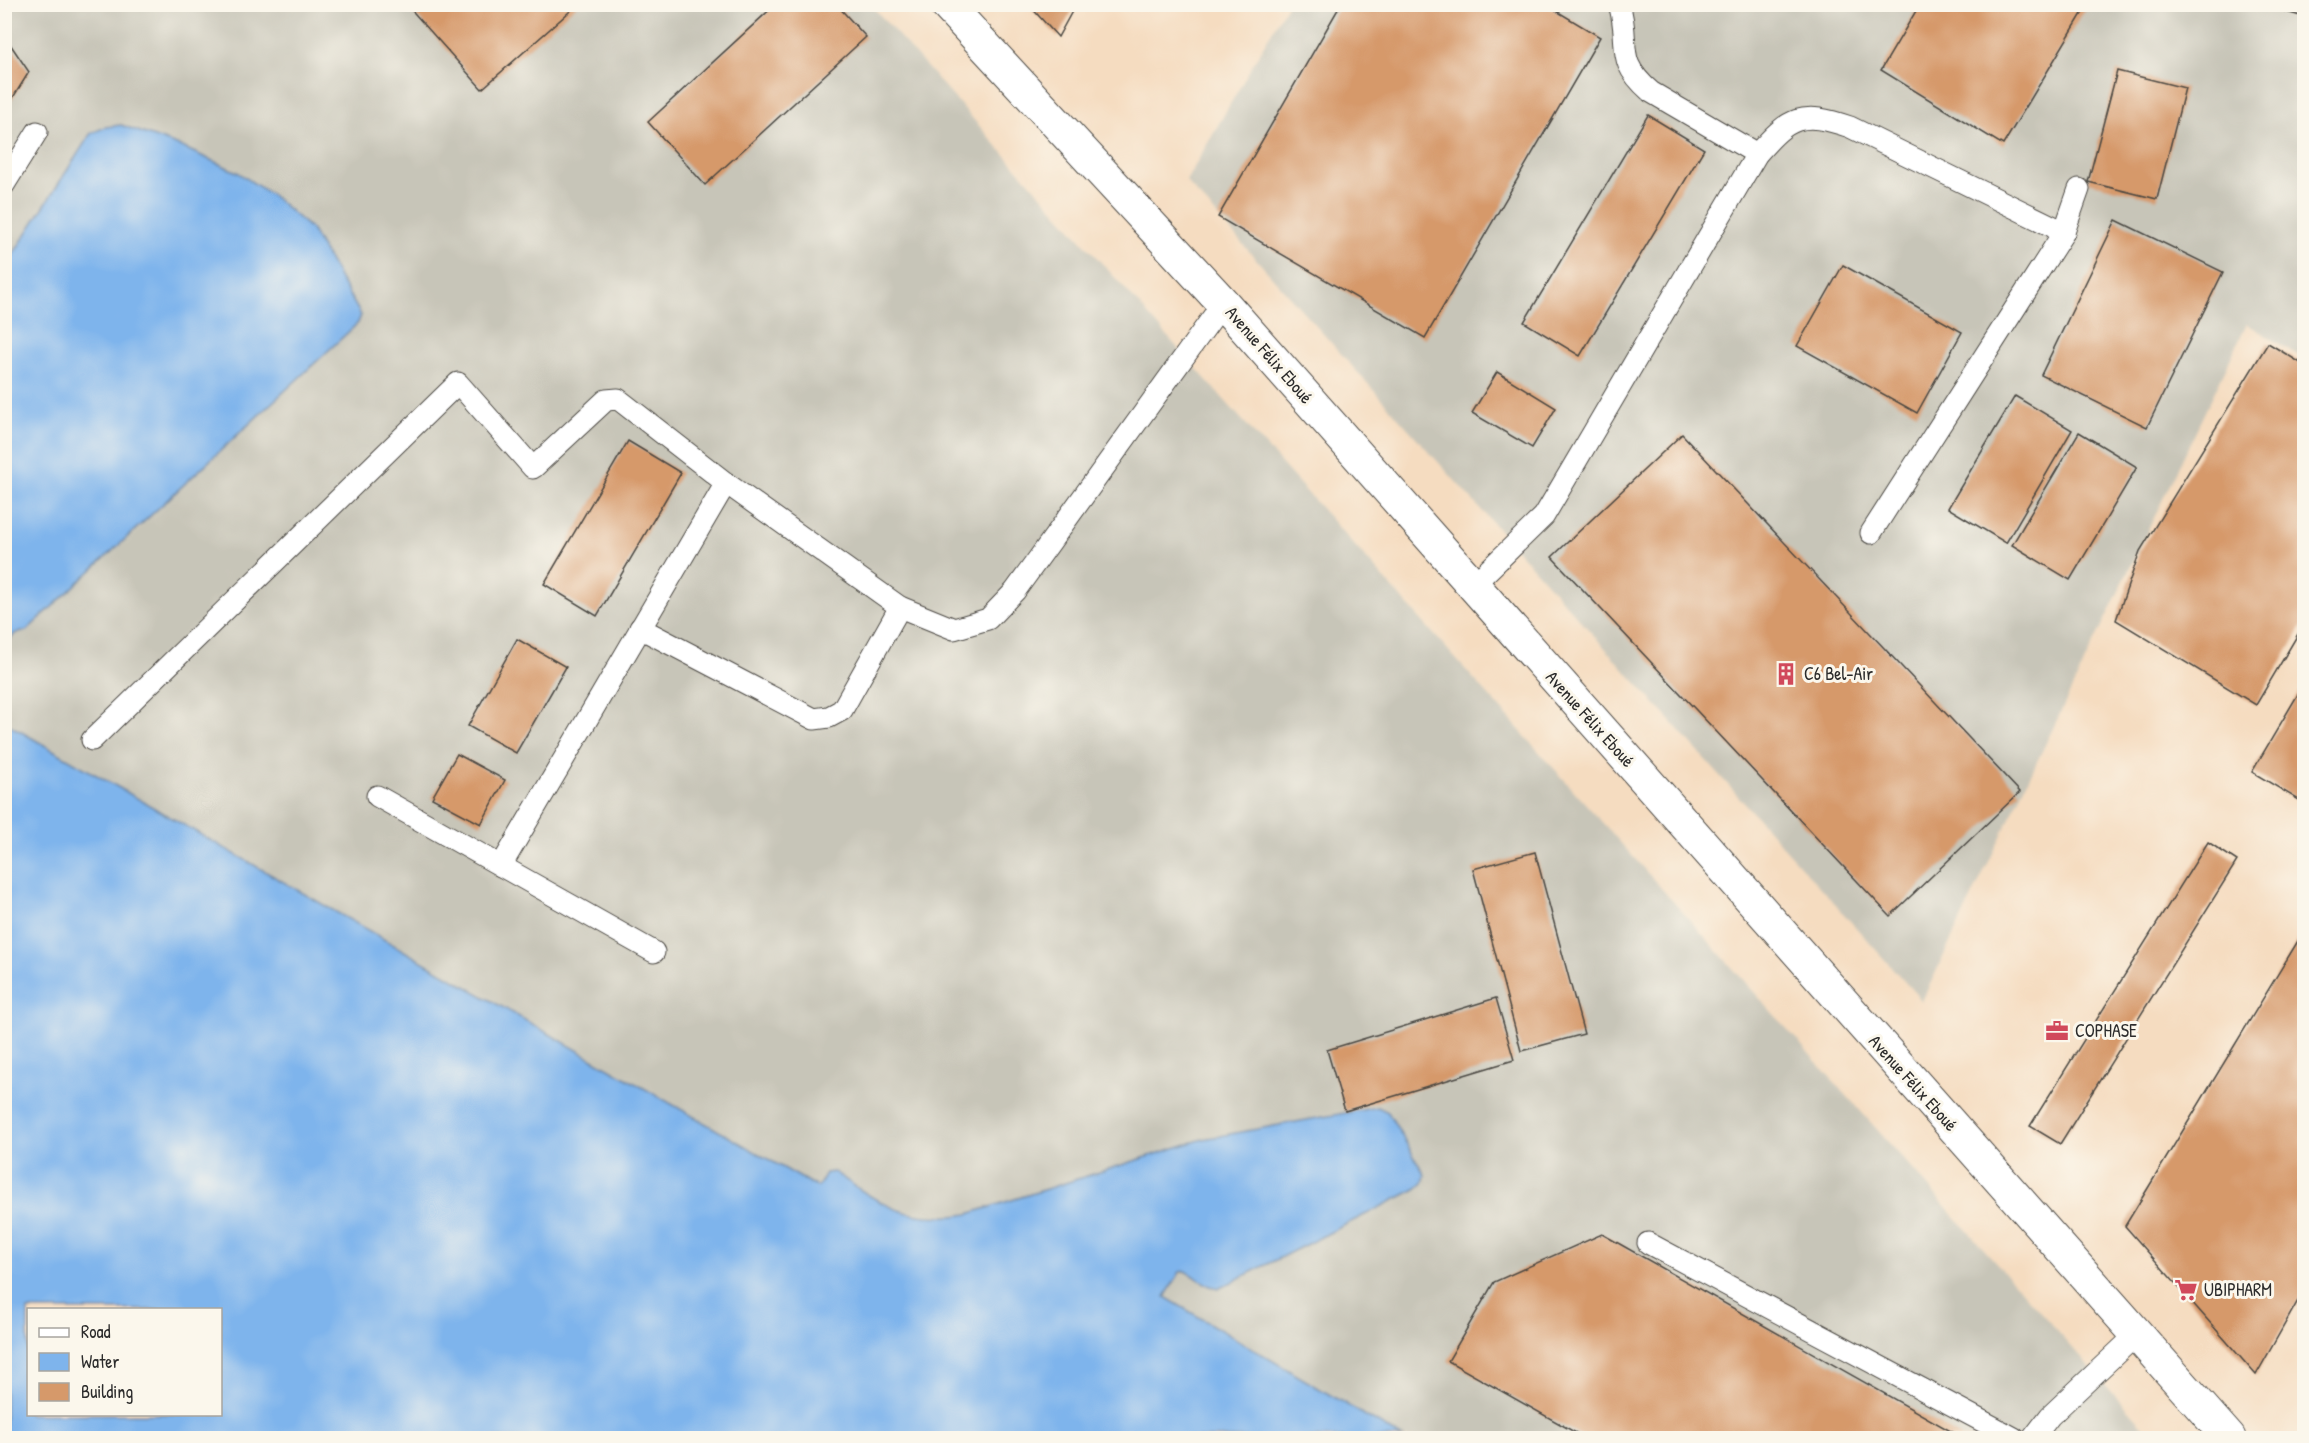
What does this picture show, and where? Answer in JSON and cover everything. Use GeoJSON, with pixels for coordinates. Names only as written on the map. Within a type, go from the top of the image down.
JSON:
{"type":"FeatureCollection","features":[{"type":"Feature","properties":{"kind":"street","name":"Avenue Félix Eboué"},"geometry":{"type":"LineString","coordinates":[[946,4],[1223,303],[2229,1438]]}},
{"type":"Feature","properties":{"kind":"lane"},"geometry":{"type":"LineString","coordinates":[[1619,4],[1623,18],[1628,66],[1637,80],[1651,92],[1757,154]]}},
{"type":"Feature","properties":{"kind":"lane"},"geometry":{"type":"LineString","coordinates":[[1472,586],[1544,516],[1757,154],[1780,127],[1794,120],[1819,119],[1835,122],[2064,232]]}},
{"type":"Feature","properties":{"kind":"lane"},"geometry":{"type":"LineString","coordinates":[[4,185],[37,132]]}},
{"type":"Feature","properties":{"kind":"lane"},"geometry":{"type":"LineString","coordinates":[[1871,533],[2064,232],[2079,189]]}},
{"type":"Feature","properties":{"kind":"lane"},"geometry":{"type":"LineString","coordinates":[[92,740],[458,383],[533,468],[606,400],[618,399],[726,483],[900,607],[954,629],[988,619],[1015,591],[1223,303]]}},
{"type":"Feature","properties":{"kind":"lane"},"geometry":{"type":"LineString","coordinates":[[501,866],[726,483]]}},
{"type":"Feature","properties":{"kind":"lane"},"geometry":{"type":"LineString","coordinates":[[640,628],[814,719],[829,717],[842,710],[900,607]]}},
{"type":"Feature","properties":{"kind":"lane"},"geometry":{"type":"LineString","coordinates":[[377,796],[654,952]]}},
{"type":"Feature","properties":{"kind":"lane"},"geometry":{"type":"LineString","coordinates":[[1648,1243],[2014,1438]]}},
{"type":"Feature","properties":{"kind":"lane"},"geometry":{"type":"LineString","coordinates":[[2033,1438],[2050,1416],[2137,1334]]}},
{"type":"Feature","properties":{"kind":"shaded area"},"geometry":{"type":"Polygon","coordinates":[[[5,4],[871,5],[2153,1438],[5,1438],[5,4]]]}},
{"type":"Feature","properties":{"kind":"shaded area"},"geometry":{"type":"Polygon","coordinates":[[[1287,5],[2304,5],[2304,359],[2247,324],[1922,1001],[1186,181],[1287,5]]]}},
{"type":"Feature","properties":{"kind":"water"},"geometry":{"type":"Polygon","coordinates":[[[121,125],[182,147],[237,172],[273,196],[311,229],[361,315],[358,323],[26,631],[16,633],[5,643],[5,267],[91,133],[106,127],[121,125]]]}},
{"type":"Feature","properties":{"kind":"water"},"geometry":{"type":"Polygon","coordinates":[[[4,722],[815,1186],[818,1187],[826,1173],[834,1172],[881,1202],[911,1214],[947,1216],[968,1214],[1203,1139],[1378,1107],[1388,1112],[1425,1175],[1423,1183],[1416,1189],[1220,1288],[1210,1286],[1185,1271],[1180,1272],[1165,1297],[1403,1438],[5,1438],[4,722]]]}},
{"type":"Feature","properties":{"kind":"building"},"geometry":{"type":"Polygon","coordinates":[[[776,4],[836,4],[866,37],[705,185],[648,122],[776,4]]]}},
{"type":"Feature","properties":{"kind":"building"},"geometry":{"type":"Polygon","coordinates":[[[1028,4],[1076,4],[1058,37],[1028,4]]]}},
{"type":"Feature","properties":{"kind":"building"},"geometry":{"type":"Polygon","coordinates":[[[1341,4],[1545,4],[1600,37],[1425,338],[1218,217],[1341,4]]]}},
{"type":"Feature","properties":{"kind":"building"},"geometry":{"type":"Polygon","coordinates":[[[1920,4],[2088,4],[2003,145],[1881,70],[1920,4]]]}},
{"type":"Feature","properties":{"kind":"building"},"geometry":{"type":"Polygon","coordinates":[[[2262,4],[2304,4],[2304,17],[2262,5],[2262,4]]]}},
{"type":"Feature","properties":{"kind":"building"},"geometry":{"type":"Polygon","coordinates":[[[407,5],[577,5],[482,89],[407,5]]]}},
{"type":"Feature","properties":{"kind":"building"},"geometry":{"type":"Polygon","coordinates":[[[4,35],[29,72],[4,112],[4,35]]]}},
{"type":"Feature","properties":{"kind":"building"},"geometry":{"type":"Polygon","coordinates":[[[2117,71],[2185,88],[2157,199],[2088,182],[2117,71]]]}},
{"type":"Feature","properties":{"kind":"building"},"geometry":{"type":"Polygon","coordinates":[[[1648,115],[1704,149],[1580,356],[1524,322],[1648,115]]]}},
{"type":"Feature","properties":{"kind":"building"},"geometry":{"type":"Polygon","coordinates":[[[2116,220],[2223,272],[2147,427],[2041,375],[2116,220]]]}},
{"type":"Feature","properties":{"kind":"building"},"geometry":{"type":"Polygon","coordinates":[[[1843,265],[1962,332],[1917,413],[1797,346],[1843,265]]]}},
{"type":"Feature","properties":{"kind":"building"},"geometry":{"type":"Polygon","coordinates":[[[2268,343],[2304,365],[2304,624],[2256,705],[2116,620],[2140,551],[2268,343]]]}},
{"type":"Feature","properties":{"kind":"building"},"geometry":{"type":"Polygon","coordinates":[[[1497,372],[1556,408],[1532,448],[1472,413],[1497,372]]]}},
{"type":"Feature","properties":{"kind":"building"},"geometry":{"type":"Polygon","coordinates":[[[2015,396],[2072,430],[2006,543],[1948,508],[2015,396]]]}},
{"type":"Feature","properties":{"kind":"building"},"geometry":{"type":"Polygon","coordinates":[[[2079,432],[2137,467],[2070,580],[2012,545],[2079,432]]]}},
{"type":"Feature","properties":{"kind":"building","name":"C6 Bel-Air"},"geometry":{"type":"Polygon","coordinates":[[[1682,434],[2020,792],[1890,916],[1552,557],[1682,434]]]}},
{"type":"Feature","properties":{"kind":"building"},"geometry":{"type":"Polygon","coordinates":[[[628,441],[681,473],[597,616],[544,584],[628,441]]]}},
{"type":"Feature","properties":{"kind":"building"},"geometry":{"type":"Polygon","coordinates":[[[517,639],[566,667],[516,753],[468,726],[517,639]]]}},
{"type":"Feature","properties":{"kind":"building"},"geometry":{"type":"Polygon","coordinates":[[[2304,684],[2304,803],[2252,772],[2304,684]]]}},
{"type":"Feature","properties":{"kind":"building"},"geometry":{"type":"Polygon","coordinates":[[[457,754],[505,780],[481,824],[432,798],[457,754]]]}},
{"type":"Feature","properties":{"kind":"building"},"geometry":{"type":"Polygon","coordinates":[[[2208,842],[2237,861],[2060,1144],[2030,1126],[2208,842]]]}},
{"type":"Feature","properties":{"kind":"building"},"geometry":{"type":"Polygon","coordinates":[[[1535,852],[1584,1034],[1521,1051],[1473,869],[1535,852]]]}},
{"type":"Feature","properties":{"kind":"building"},"geometry":{"type":"Polygon","coordinates":[[[2304,931],[2304,1290],[2256,1375],[2125,1226],[2304,931]]]}},
{"type":"Feature","properties":{"kind":"building"},"geometry":{"type":"Polygon","coordinates":[[[1496,998],[1514,1060],[1345,1111],[1327,1050],[1496,998]]]}},
{"type":"Feature","properties":{"kind":"building"},"geometry":{"type":"Polygon","coordinates":[[[1602,1234],[1963,1438],[1585,1438],[1448,1361],[1494,1282],[1602,1234]]]}},
{"type":"Feature","properties":{"kind":"place","name":"C6 Bel-Air"},"geometry":{"type":"Point","coordinates":[1786,674]}},
{"type":"Feature","properties":{"kind":"place","name":"COPHASE"},"geometry":{"type":"Point","coordinates":[2057,1031]}},
{"type":"Feature","properties":{"kind":"place","name":"UBIPHARM"},"geometry":{"type":"Point","coordinates":[2186,1290]}}]}
